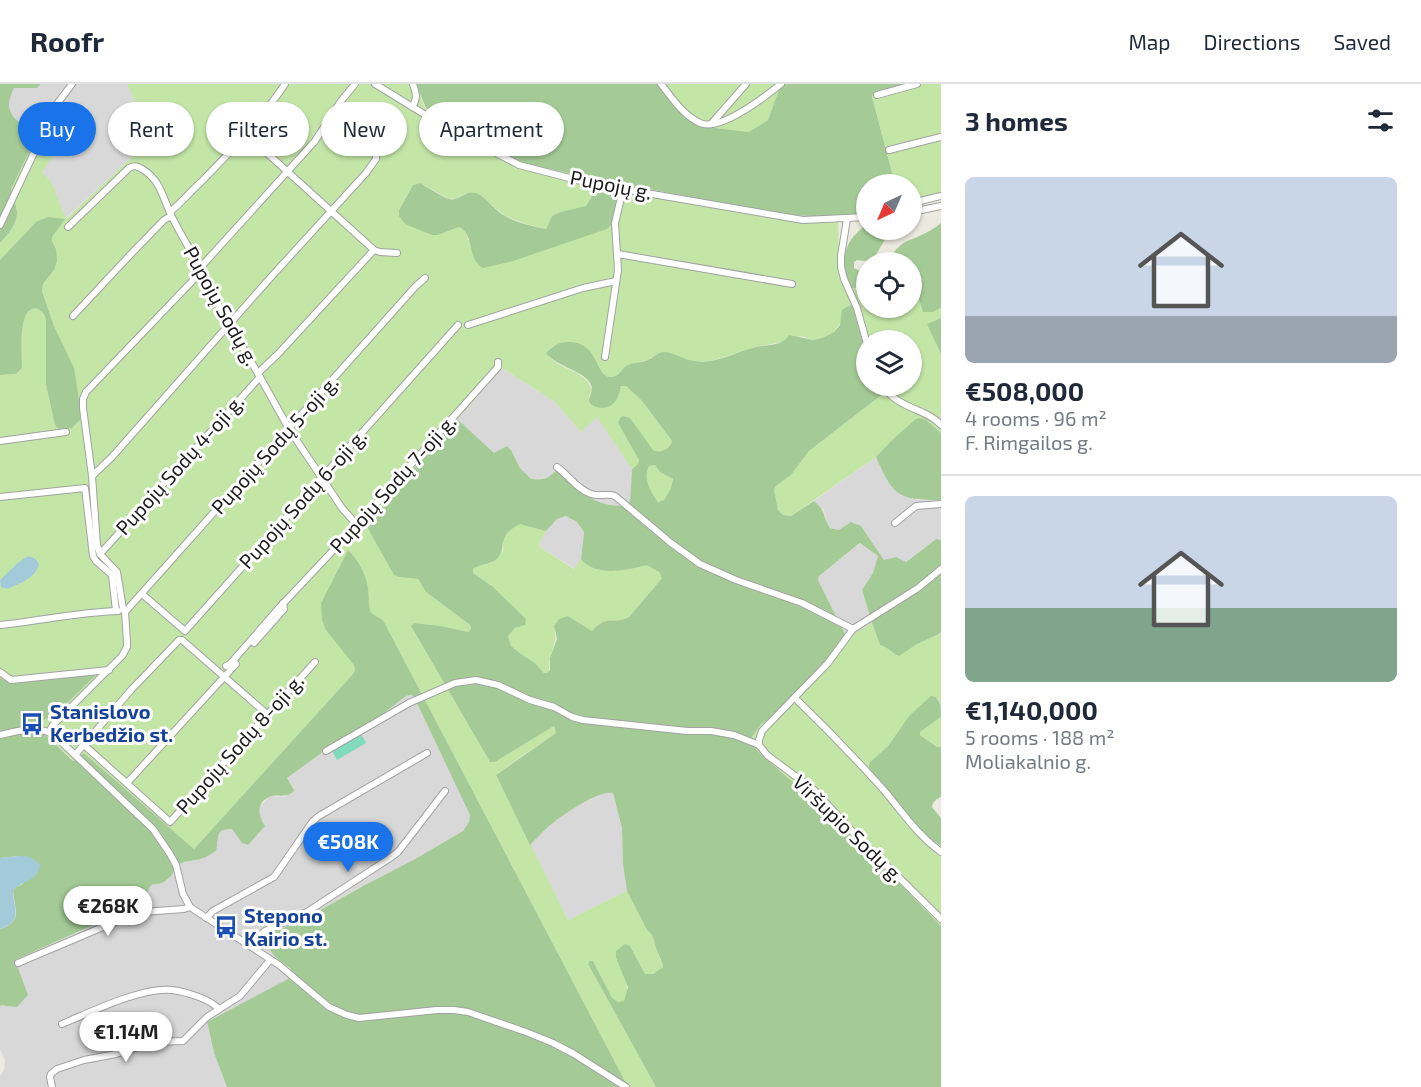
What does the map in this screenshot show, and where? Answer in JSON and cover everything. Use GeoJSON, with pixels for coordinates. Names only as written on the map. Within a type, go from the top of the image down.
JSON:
{"type":"FeatureCollection","features":[{"type":"Feature","properties":{"kind":"street"},"geometry":{"type":"LineString","coordinates":[[0,225],[57,104],[72,84]]}},
{"type":"Feature","properties":{"kind":"street"},"geometry":{"type":"LineString","coordinates":[[273,102],[285,84]]}},
{"type":"Feature","properties":{"kind":"street"},"geometry":{"type":"LineString","coordinates":[[49,732],[53,725],[122,656],[127,647],[125,612],[117,572],[100,554],[96,536],[92,476],[83,408],[86,392],[200,270],[315,141],[355,84]]}},
{"type":"Feature","properties":{"kind":"street","name":"Pupojų g."},"geometry":{"type":"LineString","coordinates":[[375,84],[446,127],[519,165],[623,189],[802,220],[856,218]]}},
{"type":"Feature","properties":{"kind":"street"},"geometry":{"type":"LineString","coordinates":[[412,107],[417,97],[413,84]]}},
{"type":"Feature","properties":{"kind":"street"},"geometry":{"type":"LineString","coordinates":[[661,84],[680,108],[701,123],[710,125],[730,118],[782,84]]}},
{"type":"Feature","properties":{"kind":"street"},"geometry":{"type":"LineString","coordinates":[[666,90],[671,84]]}},
{"type":"Feature","properties":{"kind":"street"},"geometry":{"type":"LineString","coordinates":[[710,125],[746,84]]}},
{"type":"Feature","properties":{"kind":"street"},"geometry":{"type":"LineString","coordinates":[[877,94],[917,84]]}},
{"type":"Feature","properties":{"kind":"street"},"geometry":{"type":"LineString","coordinates":[[889,150],[941,137]]}},
{"type":"Feature","properties":{"kind":"street"},"geometry":{"type":"LineString","coordinates":[[73,316],[226,156]]}},
{"type":"Feature","properties":{"kind":"street"},"geometry":{"type":"LineString","coordinates":[[270,156],[374,250],[397,253]]}},
{"type":"Feature","properties":{"kind":"street"},"geometry":{"type":"LineString","coordinates":[[92,476],[112,457],[366,173],[376,156]]}},
{"type":"Feature","properties":{"kind":"street","name":"Pupojų Sodų g."},"geometry":{"type":"LineString","coordinates":[[68,227],[124,171],[133,166],[144,170],[155,179],[212,296],[289,429],[342,508],[357,525]]}},
{"type":"Feature","properties":{"kind":"street"},"geometry":{"type":"LineString","coordinates":[[605,357],[618,270],[615,223],[623,189]]}},
{"type":"Feature","properties":{"kind":"street"},"geometry":{"type":"LineString","coordinates":[[922,201],[941,196]]}},
{"type":"Feature","properties":{"kind":"street"},"geometry":{"type":"LineString","coordinates":[[922,210],[941,206]]}},
{"type":"Feature","properties":{"kind":"street"},"geometry":{"type":"LineString","coordinates":[[847,219],[841,267],[863,330]]}},
{"type":"Feature","properties":{"kind":"street","name":"Pupojų Sodų 4-oji g."},"geometry":{"type":"LineString","coordinates":[[100,554],[374,250]]}},
{"type":"Feature","properties":{"kind":"street"},"geometry":{"type":"LineString","coordinates":[[618,254],[792,284]]}},
{"type":"Feature","properties":{"kind":"street","name":"Pupojų Sodų 5-oji g."},"geometry":{"type":"LineString","coordinates":[[125,612],[425,278]]}},
{"type":"Feature","properties":{"kind":"street"},"geometry":{"type":"LineString","coordinates":[[468,325],[583,288],[616,281]]}},
{"type":"Feature","properties":{"kind":"street","name":"Pupojų Sodų 6-oji g."},"geometry":{"type":"LineString","coordinates":[[142,594],[184,631],[458,325]]}},
{"type":"Feature","properties":{"kind":"street","name":"Pupojų Sodų 7-oji g."},"geometry":{"type":"LineString","coordinates":[[226,666],[357,525],[498,367],[498,362]]}},
{"type":"Feature","properties":{"kind":"street"},"geometry":{"type":"LineString","coordinates":[[892,396],[903,404],[933,417],[941,426]]}},
{"type":"Feature","properties":{"kind":"street"},"geometry":{"type":"LineString","coordinates":[[0,441],[66,432]]}},
{"type":"Feature","properties":{"kind":"street"},"geometry":{"type":"LineString","coordinates":[[557,467],[591,495],[615,496],[700,564],[736,580],[802,603],[853,629]]}},
{"type":"Feature","properties":{"kind":"street"},"geometry":{"type":"LineString","coordinates":[[0,497],[85,488],[93,556],[112,575],[116,611]]}},
{"type":"Feature","properties":{"kind":"street"},"geometry":{"type":"LineString","coordinates":[[895,523],[916,506],[941,504]]}},
{"type":"Feature","properties":{"kind":"street"},"geometry":{"type":"LineString","coordinates":[[326,752],[409,703],[440,688],[476,680],[498,685],[583,720],[687,731],[711,731],[734,735],[759,745],[762,731],[828,663],[853,629],[918,588],[941,569]]}},
{"type":"Feature","properties":{"kind":"street","name":"Pupojų Sodų 7-oji g."},"geometry":{"type":"LineString","coordinates":[[127,783],[284,609],[283,603]]}},
{"type":"Feature","properties":{"kind":"street"},"geometry":{"type":"LineString","coordinates":[[0,625],[81,614],[125,612]]}},
{"type":"Feature","properties":{"kind":"street"},"geometry":{"type":"LineString","coordinates":[[75,755],[177,640],[183,640],[267,714]]}},
{"type":"Feature","properties":{"kind":"street","name":"Pupojų Sodų 8-oji g."},"geometry":{"type":"LineString","coordinates":[[84,745],[170,822],[315,662]]}},
{"type":"Feature","properties":{"kind":"street"},"geometry":{"type":"LineString","coordinates":[[0,672],[10,680],[109,670]]}},
{"type":"Feature","properties":{"kind":"street"},"geometry":{"type":"LineString","coordinates":[[795,698],[864,768],[912,827],[941,852]]}},
{"type":"Feature","properties":{"kind":"street"},"geometry":{"type":"LineString","coordinates":[[0,735],[29,729],[49,732],[144,819],[157,834],[176,865],[183,894],[190,907],[287,972],[329,1007],[347,1016],[359,1018],[437,1010],[468,1012],[553,1043],[596,1066],[626,1087]]}},
{"type":"Feature","properties":{"kind":"street","name":"Viršupio Sodų g."},"geometry":{"type":"LineString","coordinates":[[759,745],[767,755],[814,790],[941,919]]}},
{"type":"Feature","properties":{"kind":"street"},"geometry":{"type":"LineString","coordinates":[[206,918],[213,911],[274,877],[313,821],[319,816],[427,753]]}},
{"type":"Feature","properties":{"kind":"street"},"geometry":{"type":"LineString","coordinates":[[248,945],[265,931],[307,912],[398,852],[446,791]]}},
{"type":"Feature","properties":{"kind":"street"},"geometry":{"type":"LineString","coordinates":[[18,963],[124,918],[143,912],[190,907]]}},
{"type":"Feature","properties":{"kind":"street"},"geometry":{"type":"LineString","coordinates":[[52,1087],[50,1077],[57,1069],[155,1042],[178,1042],[187,1039],[207,1017],[240,996],[270,960]]}},
{"type":"Feature","properties":{"kind":"street"},"geometry":{"type":"LineString","coordinates":[[62,1024],[122,999],[154,991],[181,991],[207,1000],[219,1009]]}},
{"type":"Feature","properties":{"kind":"shaded area"},"geometry":{"type":"Polygon","coordinates":[[[41,84],[127,84],[135,102],[108,102],[108,156],[133,156],[65,219],[52,183],[42,172],[47,156],[96,156],[96,102],[18,102],[18,123],[9,119],[5,112],[6,96],[14,88],[37,88],[41,84]]]}},
{"type":"Feature","properties":{"kind":"shaded area"},"geometry":{"type":"Polygon","coordinates":[[[502,368],[555,402],[581,432],[597,416],[632,469],[630,501],[625,506],[601,504],[552,476],[531,479],[520,468],[507,446],[494,454],[457,419],[502,368]]]}},
{"type":"Feature","properties":{"kind":"shaded area"},"geometry":{"type":"Polygon","coordinates":[[[876,457],[887,481],[917,500],[941,500],[941,540],[936,539],[905,562],[884,560],[861,526],[839,530],[830,528],[824,510],[814,501],[876,457]]]}},
{"type":"Feature","properties":{"kind":"shaded area"},"geometry":{"type":"Polygon","coordinates":[[[566,516],[577,522],[584,532],[581,559],[575,569],[538,546],[546,531],[557,519],[566,516]]]}},
{"type":"Feature","properties":{"kind":"shaded area"},"geometry":{"type":"Polygon","coordinates":[[[861,543],[878,556],[873,573],[862,590],[872,623],[847,638],[818,580],[819,576],[861,543]]]}},
{"type":"Feature","properties":{"kind":"shaded area"},"geometry":{"type":"Polygon","coordinates":[[[406,696],[414,697],[470,815],[469,822],[463,831],[417,858],[306,918],[274,932],[271,953],[292,971],[288,980],[207,1023],[214,1053],[227,1087],[0,1087],[0,1076],[4,1070],[5,1060],[0,1050],[0,1007],[15,961],[142,904],[150,885],[167,881],[181,863],[203,858],[218,844],[219,832],[232,829],[242,843],[260,819],[258,810],[267,798],[284,797],[294,789],[287,778],[406,696]]]}},
{"type":"Feature","properties":{"kind":"shaded area"},"geometry":{"type":"Polygon","coordinates":[[[606,792],[613,793],[622,828],[623,864],[627,891],[568,920],[530,845],[545,829],[573,808],[606,792]]]}},
{"type":"Feature","properties":{"kind":"green space"},"geometry":{"type":"Polygon","coordinates":[[[0,84],[41,84],[37,88],[14,88],[10,97],[10,111],[18,121],[18,156],[27,156],[11,189],[17,217],[11,230],[0,243],[0,84]]]}},
{"type":"Feature","properties":{"kind":"green space"},"geometry":{"type":"Polygon","coordinates":[[[127,84],[416,84],[423,102],[419,102],[419,156],[509,156],[518,161],[591,178],[594,190],[587,206],[552,216],[546,229],[505,216],[480,195],[466,193],[449,199],[420,183],[413,185],[399,210],[438,235],[459,227],[463,229],[468,240],[611,225],[621,184],[781,214],[838,217],[839,253],[851,290],[856,288],[856,318],[922,318],[922,296],[933,312],[941,308],[941,318],[928,324],[941,354],[941,433],[926,420],[891,441],[876,457],[791,516],[783,515],[778,511],[774,490],[791,475],[809,451],[880,396],[922,396],[922,330],[860,330],[852,305],[834,332],[822,338],[813,340],[801,336],[711,361],[695,362],[664,352],[648,360],[627,365],[611,378],[554,345],[547,353],[551,359],[588,382],[592,389],[589,397],[601,408],[610,405],[622,386],[626,386],[642,401],[672,441],[670,445],[657,453],[618,423],[639,460],[632,469],[597,417],[581,432],[555,402],[502,368],[366,525],[399,577],[418,579],[426,592],[470,625],[471,630],[468,632],[414,623],[411,626],[490,762],[495,762],[554,726],[556,733],[496,775],[568,920],[627,891],[647,930],[653,936],[663,967],[653,974],[645,974],[630,946],[616,958],[627,985],[624,1001],[618,1002],[612,999],[593,961],[588,964],[656,1087],[628,1087],[383,620],[371,613],[368,604],[368,586],[348,550],[321,603],[354,665],[353,674],[194,849],[84,753],[74,761],[35,725],[57,713],[97,673],[12,683],[0,678],[0,375],[16,374],[22,368],[23,323],[28,312],[33,309],[43,313],[46,319],[46,385],[55,425],[72,428],[80,420],[42,291],[43,284],[54,270],[56,249],[52,237],[36,222],[0,260],[0,243],[11,230],[17,217],[10,189],[26,156],[53,156],[42,172],[52,183],[66,219],[133,156],[194,156],[194,102],[135,102],[127,84]]]}},
{"type":"Feature","properties":{"kind":"green space"},"geometry":{"type":"Polygon","coordinates":[[[416,84],[658,84],[676,107],[707,127],[749,132],[768,120],[779,90],[786,84],[901,84],[873,94],[892,174],[856,174],[856,215],[781,214],[622,184],[611,225],[607,229],[513,261],[483,268],[475,259],[464,230],[459,227],[432,235],[405,224],[399,216],[399,210],[413,185],[420,183],[449,199],[475,193],[510,218],[546,229],[552,216],[586,206],[593,193],[591,178],[518,162],[507,156],[564,156],[564,102],[424,102],[416,84]]]}},
{"type":"Feature","properties":{"kind":"green space"},"geometry":{"type":"Polygon","coordinates":[[[658,84],[786,84],[779,90],[768,120],[749,132],[707,127],[676,107],[658,84]]]}},
{"type":"Feature","properties":{"kind":"green space"},"geometry":{"type":"Polygon","coordinates":[[[901,84],[941,84],[941,199],[922,205],[922,174],[892,174],[872,97],[877,92],[901,84]]]}},
{"type":"Feature","properties":{"kind":"green space"},"geometry":{"type":"Polygon","coordinates":[[[48,217],[65,219],[52,237],[57,261],[54,270],[43,284],[42,291],[54,326],[74,368],[81,413],[80,420],[72,428],[59,429],[55,425],[46,385],[46,319],[39,309],[28,312],[23,323],[22,368],[16,374],[0,375],[0,260],[36,222],[48,217]]]}},
{"type":"Feature","properties":{"kind":"green space"},"geometry":{"type":"Polygon","coordinates":[[[941,223],[941,308],[933,312],[923,312],[922,252],[894,252],[910,240],[922,240],[922,235],[941,223]]]}},
{"type":"Feature","properties":{"kind":"green space"},"geometry":{"type":"Polygon","coordinates":[[[856,234],[856,240],[885,240],[878,252],[856,252],[854,268],[856,269],[856,288],[850,290],[844,262],[856,234]]]}},
{"type":"Feature","properties":{"kind":"green space"},"geometry":{"type":"Polygon","coordinates":[[[852,305],[860,330],[856,330],[856,396],[880,396],[809,451],[791,475],[776,486],[774,490],[778,510],[783,515],[791,516],[814,501],[823,511],[830,528],[839,530],[851,522],[861,526],[884,560],[896,557],[906,562],[936,539],[941,540],[941,632],[899,656],[880,645],[862,590],[873,573],[878,556],[860,543],[819,576],[818,580],[847,638],[773,716],[761,724],[752,737],[756,749],[762,755],[854,836],[941,926],[941,1087],[656,1087],[588,964],[593,961],[612,998],[618,1002],[624,1001],[628,987],[616,958],[616,951],[625,944],[630,946],[645,974],[653,974],[663,967],[653,936],[647,930],[627,891],[623,864],[622,828],[613,793],[598,796],[569,811],[530,845],[496,775],[556,733],[554,726],[495,762],[490,762],[411,626],[414,623],[468,632],[471,629],[470,625],[426,592],[418,579],[394,575],[366,525],[457,419],[494,453],[507,446],[520,468],[531,479],[546,478],[557,469],[587,496],[604,504],[625,506],[630,501],[632,469],[639,460],[618,423],[620,418],[623,416],[630,418],[653,450],[664,450],[672,441],[642,401],[626,386],[621,386],[613,404],[605,408],[592,405],[589,402],[592,388],[590,382],[551,358],[546,353],[549,350],[557,344],[570,342],[580,344],[592,354],[602,373],[614,377],[628,365],[648,360],[662,352],[702,362],[756,347],[777,344],[789,335],[813,340],[822,338],[834,332],[840,325],[842,310],[852,305]],[[655,465],[649,466],[647,471],[650,489],[658,502],[664,500],[673,479],[660,472],[655,465]],[[566,516],[557,519],[546,531],[520,524],[505,536],[501,552],[496,559],[473,569],[473,573],[492,586],[526,619],[525,625],[515,628],[508,636],[511,646],[535,663],[544,673],[550,670],[550,658],[557,639],[554,626],[559,619],[568,616],[592,631],[602,622],[629,617],[662,578],[659,572],[647,565],[603,571],[587,565],[581,559],[584,532],[577,522],[566,516]]]}},
{"type":"Feature","properties":{"kind":"green space"},"geometry":{"type":"Polygon","coordinates":[[[941,318],[941,354],[927,324],[941,318]]]}},
{"type":"Feature","properties":{"kind":"green space"},"geometry":{"type":"Polygon","coordinates":[[[920,418],[926,420],[941,433],[941,500],[915,499],[899,493],[887,480],[876,457],[891,441],[920,418]]]}},
{"type":"Feature","properties":{"kind":"green space"},"geometry":{"type":"Polygon","coordinates":[[[655,465],[660,472],[673,479],[664,500],[658,502],[647,480],[649,466],[655,465]]]}},
{"type":"Feature","properties":{"kind":"green space"},"geometry":{"type":"Polygon","coordinates":[[[520,523],[546,531],[538,546],[574,569],[581,559],[587,565],[603,571],[621,570],[647,564],[659,572],[662,578],[629,617],[602,622],[592,631],[568,616],[554,626],[555,640],[548,673],[544,673],[535,663],[511,646],[508,636],[515,628],[492,586],[473,573],[476,566],[492,563],[503,551],[503,539],[520,523]]]}},
{"type":"Feature","properties":{"kind":"green space"},"geometry":{"type":"Polygon","coordinates":[[[348,550],[358,563],[365,578],[371,613],[383,620],[628,1087],[227,1087],[214,1053],[207,1022],[288,979],[292,972],[291,969],[269,948],[268,938],[274,932],[306,918],[417,858],[463,831],[469,822],[470,815],[414,697],[411,695],[406,696],[287,778],[293,792],[269,797],[262,803],[260,814],[265,826],[248,845],[242,843],[232,829],[226,829],[218,835],[216,851],[197,860],[180,864],[164,882],[149,887],[146,899],[133,909],[15,960],[28,995],[17,1007],[1,1005],[0,1007],[0,929],[15,918],[13,890],[23,884],[19,856],[0,858],[0,678],[12,683],[98,673],[57,713],[35,725],[73,761],[84,753],[194,849],[353,674],[354,665],[326,630],[322,620],[321,603],[348,550]]]}},
{"type":"Feature","properties":{"kind":"green space"},"geometry":{"type":"Polygon","coordinates":[[[872,623],[880,645],[898,656],[941,632],[941,708],[938,698],[909,716],[888,746],[870,762],[926,836],[941,846],[941,926],[854,836],[762,755],[752,737],[761,724],[773,716],[847,638],[872,623]]]}},
{"type":"Feature","properties":{"kind":"green space"},"geometry":{"type":"Polygon","coordinates":[[[931,696],[939,701],[941,717],[920,732],[920,735],[937,747],[941,747],[941,797],[932,807],[941,818],[941,846],[917,828],[869,768],[870,762],[888,746],[909,716],[931,696]]]}},
{"type":"Feature","properties":{"kind":"green space"},"geometry":{"type":"Polygon","coordinates":[[[941,717],[941,747],[937,747],[920,735],[920,732],[941,717]]]}},
{"type":"Feature","properties":{"kind":"green space"},"geometry":{"type":"Polygon","coordinates":[[[361,734],[366,743],[337,760],[332,751],[361,734]]]}},
{"type":"Feature","properties":{"kind":"water"},"geometry":{"type":"Polygon","coordinates":[[[27,557],[36,560],[39,565],[34,574],[7,589],[1,587],[0,580],[16,564],[27,557]]]}},
{"type":"Feature","properties":{"kind":"water"},"geometry":{"type":"Polygon","coordinates":[[[19,856],[35,860],[40,865],[39,870],[33,878],[13,890],[15,918],[0,929],[0,858],[19,856]]]}},
{"type":"Feature","properties":{"kind":"place","name":"Stanislovo Kerbedžio st."},"geometry":{"type":"Point","coordinates":[32,724]}},
{"type":"Feature","properties":{"kind":"place","name":"Stepono Kairio st."},"geometry":{"type":"Point","coordinates":[226,927]}}]}
